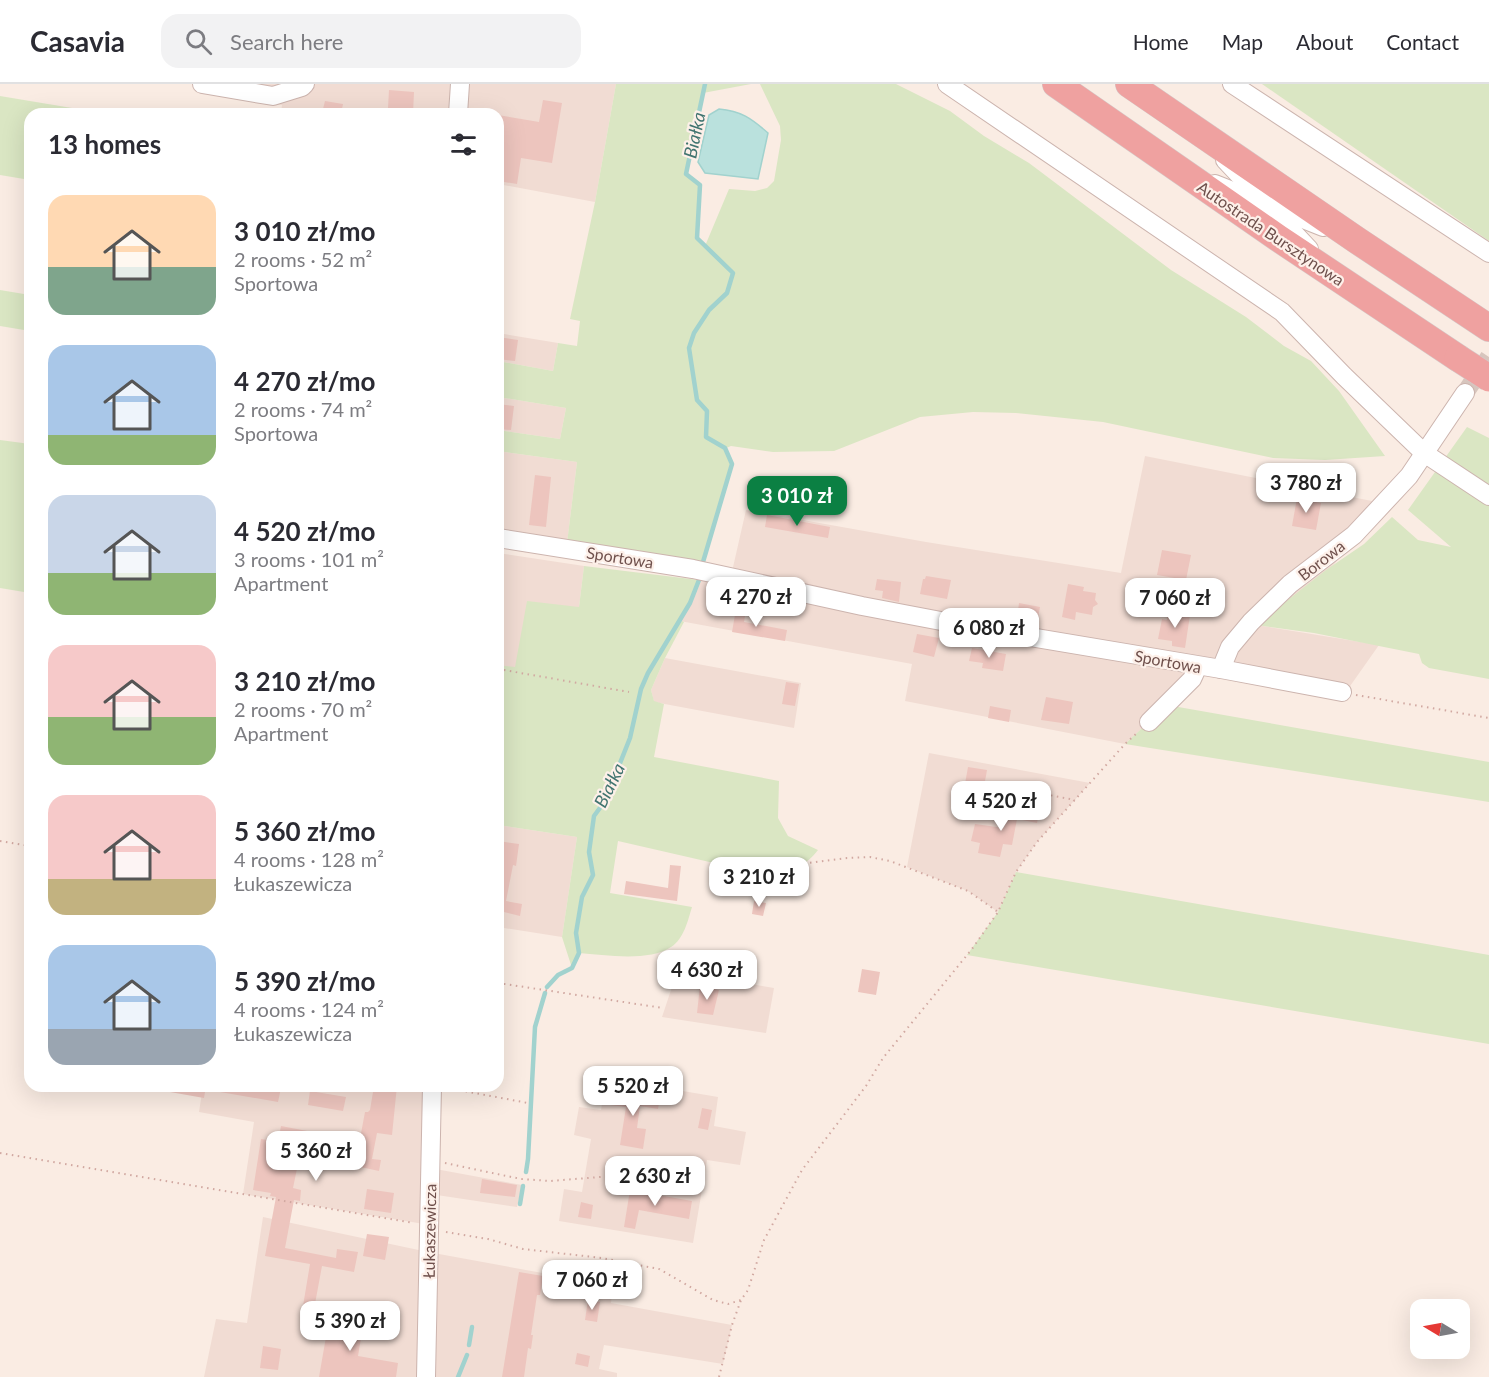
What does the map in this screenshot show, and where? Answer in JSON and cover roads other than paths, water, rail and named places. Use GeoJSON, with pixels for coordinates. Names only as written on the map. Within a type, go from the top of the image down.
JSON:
{"type":"FeatureCollection","features":[{"type":"Feature","properties":{"kind":"highway","name":"Autostrada Bursztynowa"},"geometry":{"type":"LineString","coordinates":[[1056,84],[1177,169],[1489,378]]}},
{"type":"Feature","properties":{"kind":"highway"},"geometry":{"type":"LineString","coordinates":[[1130,84],[1358,242],[1485,325]]}},
{"type":"Feature","properties":{"kind":"street"},"geometry":{"type":"LineString","coordinates":[[202,84],[273,96],[305,84]]}},
{"type":"Feature","properties":{"kind":"street"},"geometry":{"type":"LineString","coordinates":[[458,108],[460,84]]}},
{"type":"Feature","properties":{"kind":"street"},"geometry":{"type":"LineString","coordinates":[[947,84],[1282,312],[1424,453],[1489,496]]}},
{"type":"Feature","properties":{"kind":"street"},"geometry":{"type":"LineString","coordinates":[[1232,84],[1489,253]]}},
{"type":"Feature","properties":{"kind":"street"},"geometry":{"type":"LineString","coordinates":[[1201,134],[1335,276]]}},
{"type":"Feature","properties":{"kind":"street"},"geometry":{"type":"LineString","coordinates":[[1177,169],[1358,242]]}},
{"type":"Feature","properties":{"kind":"street","name":"Borowa"},"geometry":{"type":"LineString","coordinates":[[1221,669],[1230,647],[1251,622],[1290,584],[1354,535],[1409,476],[1466,393]]}},
{"type":"Feature","properties":{"kind":"street","name":"Sportowa"},"geometry":{"type":"LineString","coordinates":[[504,539],[693,569],[961,625],[1342,692]]}},
{"type":"Feature","properties":{"kind":"street"},"geometry":{"type":"LineString","coordinates":[[1149,722],[1192,679],[1198,666]]}},
{"type":"Feature","properties":{"kind":"street","name":"Łukaszewicza"},"geometry":{"type":"LineString","coordinates":[[426,1377],[430,1160],[438,1092]]}},
{"type":"Feature","properties":{"kind":"water"},"geometry":{"type":"Polygon","coordinates":[[[719,109],[734,111],[745,116],[768,133],[758,179],[705,173],[698,162],[709,115],[719,109]]]}},
{"type":"Feature","properties":{"kind":"waterway","name":"Białka"},"geometry":{"type":"LineString","coordinates":[[703,562],[732,464],[725,448],[706,437],[707,411],[697,400],[689,348],[694,333],[709,310],[727,293],[733,273],[697,238],[700,185],[686,174],[705,84]]}},
{"type":"Feature","properties":{"kind":"waterway","name":"Białka"},"geometry":{"type":"LineString","coordinates":[[547,987],[558,975],[572,968],[579,953],[576,933],[582,897],[593,875],[589,852],[594,816],[605,801],[630,738],[641,689],[648,673],[690,603],[699,580]]}},
{"type":"Feature","properties":{"kind":"waterway","name":"Białka"},"geometry":{"type":"LineString","coordinates":[[526,1172],[535,1027],[545,993]]}},
{"type":"Feature","properties":{"kind":"waterway","name":"Białka"},"geometry":{"type":"LineString","coordinates":[[520,1204],[523,1186]]}},
{"type":"Feature","properties":{"kind":"waterway","name":"Białka"},"geometry":{"type":"LineString","coordinates":[[469,1345],[472,1327]]}},
{"type":"Feature","properties":{"kind":"waterway","name":"Białka"},"geometry":{"type":"LineString","coordinates":[[458,1377],[467,1355]]}},
{"type":"Feature","properties":{"kind":"tunnel"},"geometry":{"type":"LineString","coordinates":[[1465,393],[1489,357]]}}]}
